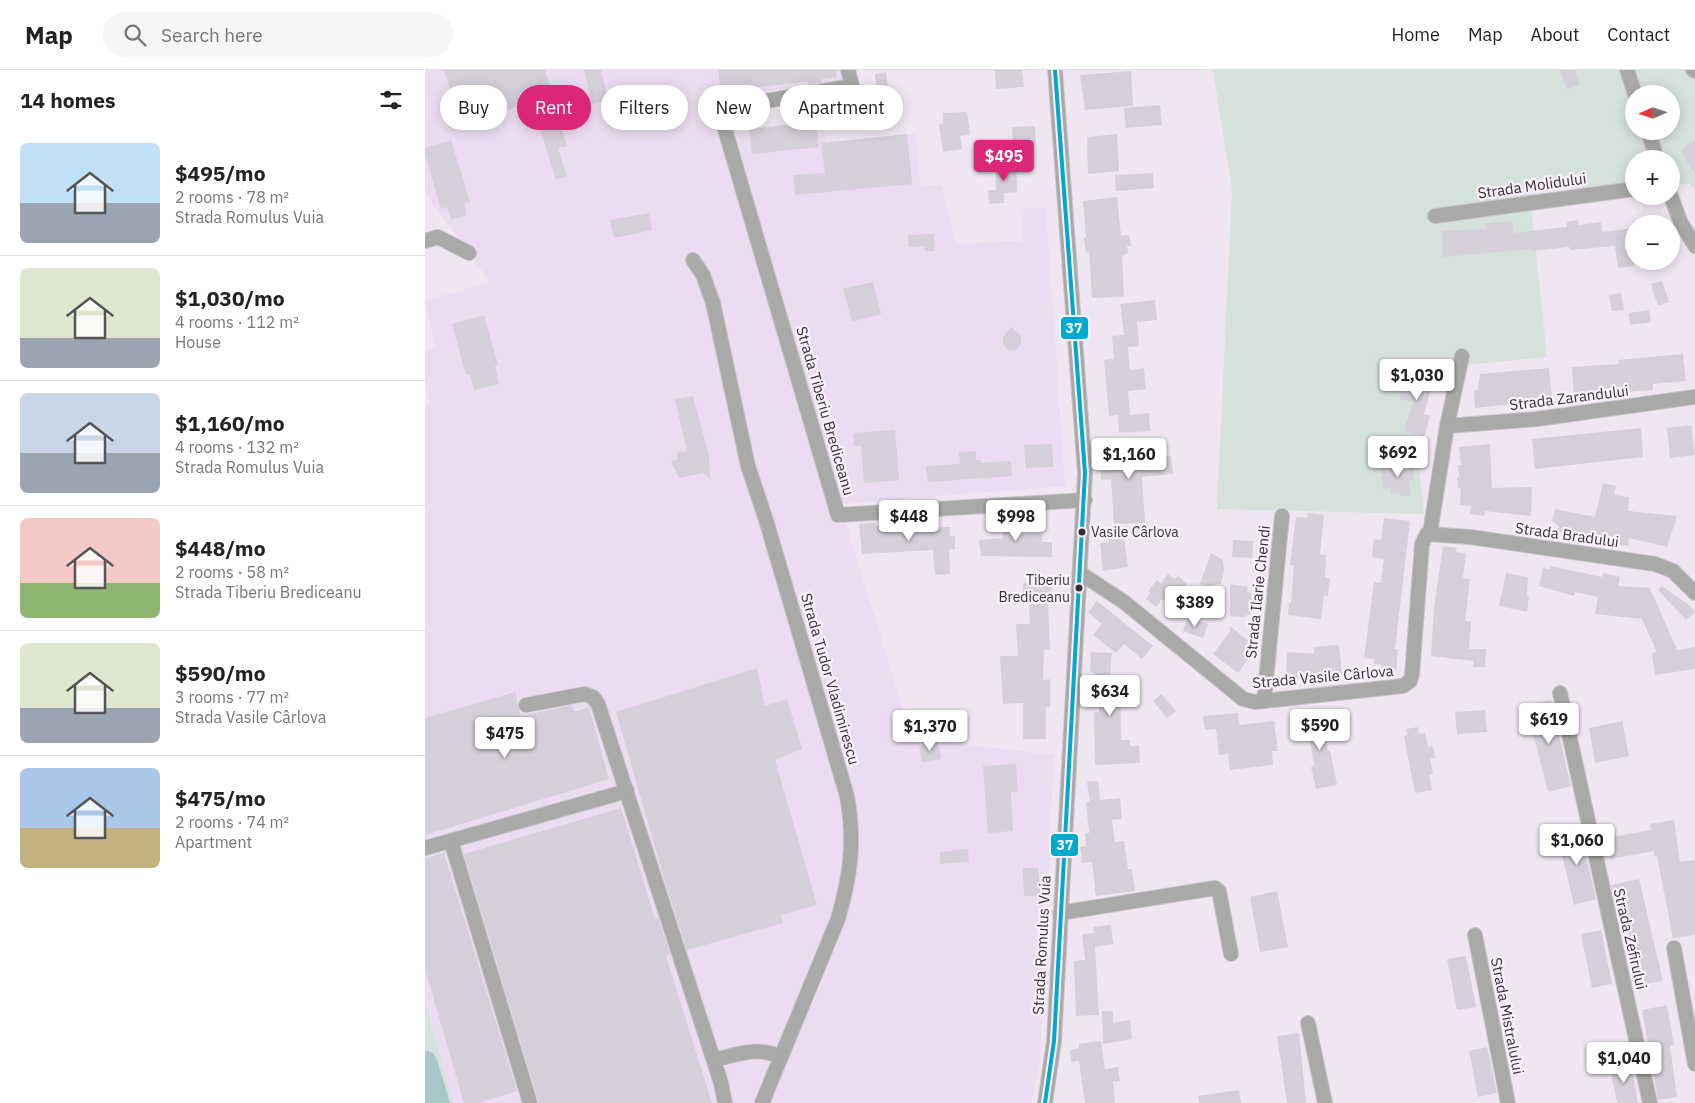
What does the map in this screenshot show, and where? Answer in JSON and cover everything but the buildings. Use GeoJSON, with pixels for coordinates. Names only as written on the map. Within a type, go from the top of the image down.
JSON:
{"type":"FeatureCollection","features":[{"type":"Feature","properties":{"kind":"street","name":"Strada Tiberiu Brediceanu"},"geometry":{"type":"LineString","coordinates":[[847,70],[852,86],[719,109],[838,515],[1085,500]]}},
{"type":"Feature","properties":{"kind":"street","name":"Strada Romulus Vuia"},"geometry":{"type":"LineString","coordinates":[[1045,1103],[1054,1041],[1085,500],[1079,370],[1055,70]]}},
{"type":"Feature","properties":{"kind":"street"},"geometry":{"type":"LineString","coordinates":[[1627,70],[1632,85]]}},
{"type":"Feature","properties":{"kind":"street","name":"Strada Molidului"},"geometry":{"type":"LineString","coordinates":[[1435,216],[1625,190]]}},
{"type":"Feature","properties":{"kind":"street"},"geometry":{"type":"LineString","coordinates":[[1674,205],[1680,222],[1695,246]]}},
{"type":"Feature","properties":{"kind":"street"},"geometry":{"type":"LineString","coordinates":[[425,241],[438,237],[469,253]]}},
{"type":"Feature","properties":{"kind":"street","name":"Strada Tudor Vladimirescu"},"geometry":{"type":"LineString","coordinates":[[693,260],[703,275],[713,303],[748,466],[766,520],[844,786],[852,826],[852,857],[847,888],[838,919],[762,1103]]}},
{"type":"Feature","properties":{"kind":"street"},"geometry":{"type":"LineString","coordinates":[[1428,534],[1447,426],[1462,356]]}},
{"type":"Feature","properties":{"kind":"street","name":"Strada Zarandului"},"geometry":{"type":"LineString","coordinates":[[1447,426],[1537,419],[1695,398]]}},
{"type":"Feature","properties":{"kind":"street","name":"Strada Ilarie Chendi"},"geometry":{"type":"LineString","coordinates":[[1263,701],[1282,516]]}},
{"type":"Feature","properties":{"kind":"street","name":"Strada Bradului"},"geometry":{"type":"LineString","coordinates":[[1428,534],[1471,537],[1655,564],[1673,571],[1695,593]]}},
{"type":"Feature","properties":{"kind":"street","name":"Strada Vasile Cârlova"},"geometry":{"type":"LineString","coordinates":[[1080,573],[1125,602],[1249,702],[1403,686],[1410,681],[1412,675],[1422,554],[1428,534]]}},
{"type":"Feature","properties":{"kind":"street","name":"Strada Zefirului"},"geometry":{"type":"LineString","coordinates":[[1560,693],[1649,1103]]}},
{"type":"Feature","properties":{"kind":"street"},"geometry":{"type":"LineString","coordinates":[[526,705],[585,694],[593,697],[598,704],[714,1060],[725,1103]]}},
{"type":"Feature","properties":{"kind":"street"},"geometry":{"type":"LineString","coordinates":[[425,848],[627,791]]}},
{"type":"Feature","properties":{"kind":"street"},"geometry":{"type":"LineString","coordinates":[[451,841],[531,1103]]}},
{"type":"Feature","properties":{"kind":"street"},"geometry":{"type":"LineString","coordinates":[[1060,913],[1215,888],[1219,891],[1231,954]]}},
{"type":"Feature","properties":{"kind":"street","name":"Strada Mistralului"},"geometry":{"type":"LineString","coordinates":[[1475,935],[1507,1103]]}},
{"type":"Feature","properties":{"kind":"street"},"geometry":{"type":"LineString","coordinates":[[1674,948],[1695,1064]]}},
{"type":"Feature","properties":{"kind":"street"},"geometry":{"type":"LineString","coordinates":[[1308,1023],[1325,1103]]}},
{"type":"Feature","properties":{"kind":"street"},"geometry":{"type":"LineString","coordinates":[[714,1060],[752,1050],[768,1051],[781,1057]]}},
{"type":"Feature","properties":{"kind":"shaded area"},"geometry":{"type":"Polygon","coordinates":[[[425,70],[852,70],[853,78],[808,85],[780,85],[780,89],[770,91],[770,85],[698,85],[698,130],[735,130],[736,132],[770,130],[770,127],[780,126],[780,130],[824,130],[826,144],[915,134],[921,186],[942,185],[955,243],[1022,241],[1020,209],[1046,207],[1065,486],[840,504],[912,738],[1054,755],[1040,1061],[1031,1103],[453,1103],[425,999],[425,406],[430,404],[425,382],[425,352],[436,348],[425,301],[490,282],[425,193],[425,70]]]}},
{"type":"Feature","properties":{"kind":"shaded area"},"geometry":{"type":"Polygon","coordinates":[[[1213,70],[1695,70],[1695,191],[1690,184],[1680,184],[1680,150],[1625,150],[1625,186],[1529,189],[1547,357],[1408,371],[1424,514],[1217,509],[1232,190],[1213,70]]]}},
{"type":"Feature","properties":{"kind":"shaded area"},"geometry":{"type":"Polygon","coordinates":[[[425,1001],[453,1103],[425,1103],[425,1001]]]}},
{"type":"Feature","properties":{"kind":"waterway"},"geometry":{"type":"LineString","coordinates":[[425,1063],[437,1103]]}},
{"type":"Feature","properties":{"kind":"transit line","name":"37"},"geometry":{"type":"LineString","coordinates":[[1045,1103],[1054,1041],[1085,473],[1055,70]]}},
{"type":"Feature","properties":{"kind":"place","name":"Vasile Cârlova"},"geometry":{"type":"Point","coordinates":[1082,532]}},
{"type":"Feature","properties":{"kind":"place","name":"Tiberiu Brediceanu"},"geometry":{"type":"Point","coordinates":[1079,588]}}]}
